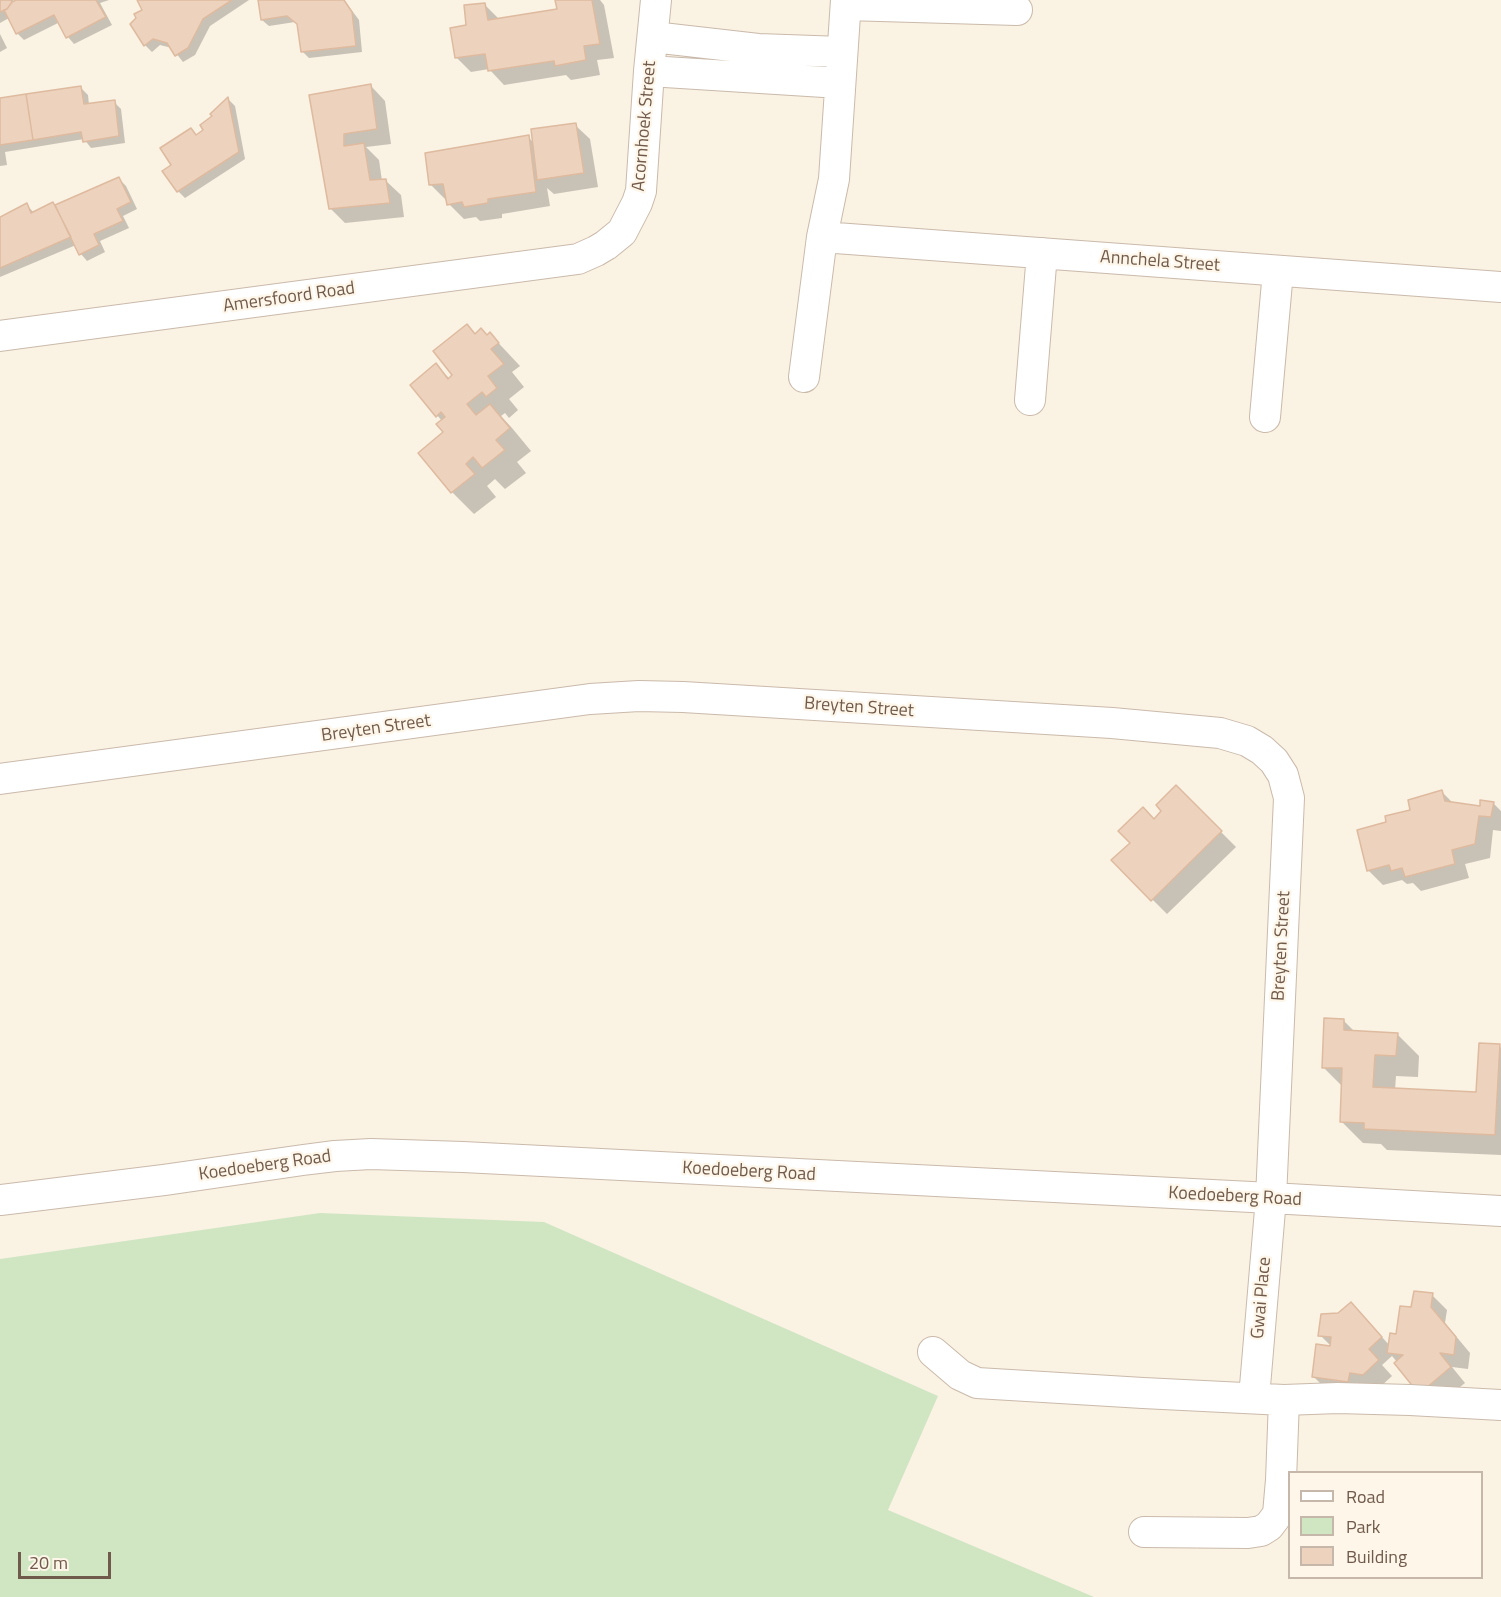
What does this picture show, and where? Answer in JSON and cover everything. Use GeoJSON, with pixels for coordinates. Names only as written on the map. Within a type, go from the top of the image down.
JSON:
{"type":"FeatureCollection","features":[{"type":"Feature","properties":{"kind":"street","name":"Acornhoek Street"},"geometry":{"type":"LineString","coordinates":[[578,259],[596,251],[622,232],[641,191],[656,0]]}},
{"type":"Feature","properties":{"kind":"street"},"geometry":{"type":"LineString","coordinates":[[804,377],[822,237],[834,179],[846,3],[1017,10]]}},
{"type":"Feature","properties":{"kind":"street"},"geometry":{"type":"LineString","coordinates":[[653,37],[758,49],[842,52]]}},
{"type":"Feature","properties":{"kind":"street"},"geometry":{"type":"LineString","coordinates":[[733,76],[736,46]]}},
{"type":"Feature","properties":{"kind":"street"},"geometry":{"type":"LineString","coordinates":[[649,71],[840,83]]}},
{"type":"Feature","properties":{"kind":"street","name":"Annchela Street"},"geometry":{"type":"LineString","coordinates":[[822,237],[1501,287]]}},
{"type":"Feature","properties":{"kind":"street"},"geometry":{"type":"LineString","coordinates":[[1030,400],[1042,254]]}},
{"type":"Feature","properties":{"kind":"street","name":"Amersfoord Road"},"geometry":{"type":"LineString","coordinates":[[0,336],[578,259]]}},
{"type":"Feature","properties":{"kind":"street"},"geometry":{"type":"LineString","coordinates":[[1265,417],[1278,271]]}},
{"type":"Feature","properties":{"kind":"street","name":"Breyten Street"},"geometry":{"type":"LineString","coordinates":[[0,779],[590,699],[639,696],[1112,723],[1220,733],[1247,741],[1274,761],[1283,775],[1289,798],[1271,1198]]}},
{"type":"Feature","properties":{"kind":"street","name":"Koedoeberg Road"},"geometry":{"type":"LineString","coordinates":[[0,1200],[164,1180],[314,1158],[371,1154],[1501,1211]]}},
{"type":"Feature","properties":{"kind":"street","name":"Gwai Place"},"geometry":{"type":"LineString","coordinates":[[1254,1398],[1271,1198]]}},
{"type":"Feature","properties":{"kind":"street"},"geometry":{"type":"LineString","coordinates":[[933,1352],[960,1375],[977,1383],[1284,1400],[1338,1398],[1501,1405]]}},
{"type":"Feature","properties":{"kind":"street"},"geometry":{"type":"LineString","coordinates":[[1144,1532],[1248,1533],[1261,1531],[1269,1526],[1278,1514],[1284,1400]]}},
{"type":"Feature","properties":{"kind":"green space"},"geometry":{"type":"Polygon","coordinates":[[[320,1213],[544,1222],[938,1396],[888,1510],[1094,1597],[0,1597],[0,1259],[320,1213]]]}},
{"type":"Feature","properties":{"kind":"building"},"geometry":{"type":"Polygon","coordinates":[[[0,0],[11,0],[12,2],[7,9],[0,12],[0,0]]]}},
{"type":"Feature","properties":{"kind":"building"},"geometry":{"type":"Polygon","coordinates":[[[16,0],[96,0],[106,17],[66,38],[54,15],[16,34],[4,10],[16,0]]]}},
{"type":"Feature","properties":{"kind":"building"},"geometry":{"type":"Polygon","coordinates":[[[137,0],[232,0],[203,19],[188,48],[175,56],[167,43],[153,39],[144,46],[130,24],[136,18],[134,14],[142,10],[137,0]]]}},
{"type":"Feature","properties":{"kind":"building"},"geometry":{"type":"Polygon","coordinates":[[[258,0],[344,0],[352,12],[356,46],[301,52],[297,24],[287,16],[261,20],[258,0]]]}},
{"type":"Feature","properties":{"kind":"building"},"geometry":{"type":"Polygon","coordinates":[[[555,0],[592,0],[600,44],[584,46],[586,60],[555,66],[554,61],[488,71],[485,54],[455,58],[450,28],[466,25],[464,5],[485,3],[488,20],[557,9],[555,0]]]}},
{"type":"Feature","properties":{"kind":"building"},"geometry":{"type":"Polygon","coordinates":[[[371,84],[377,129],[344,134],[344,146],[364,143],[370,180],[386,179],[390,203],[329,209],[309,95],[371,84]]]}},
{"type":"Feature","properties":{"kind":"building"},"geometry":{"type":"Polygon","coordinates":[[[81,86],[84,104],[115,100],[119,136],[83,142],[81,132],[33,140],[26,94],[81,86]]]}},
{"type":"Feature","properties":{"kind":"building"},"geometry":{"type":"Polygon","coordinates":[[[26,94],[33,140],[0,145],[0,98],[26,94]]]}},
{"type":"Feature","properties":{"kind":"building"},"geometry":{"type":"Polygon","coordinates":[[[228,97],[239,152],[177,192],[162,171],[171,165],[160,148],[191,128],[196,135],[203,130],[200,125],[212,116],[210,114],[228,97]]]}},
{"type":"Feature","properties":{"kind":"building"},"geometry":{"type":"Polygon","coordinates":[[[576,123],[584,173],[537,180],[531,129],[576,123]]]}},
{"type":"Feature","properties":{"kind":"building"},"geometry":{"type":"Polygon","coordinates":[[[529,135],[536,192],[488,199],[488,203],[464,207],[462,202],[447,205],[443,184],[429,185],[425,153],[529,135]]]}},
{"type":"Feature","properties":{"kind":"building"},"geometry":{"type":"Polygon","coordinates":[[[119,177],[131,202],[117,209],[123,221],[94,234],[99,245],[79,255],[55,205],[119,177]]]}},
{"type":"Feature","properties":{"kind":"building"},"geometry":{"type":"Polygon","coordinates":[[[53,202],[71,237],[0,268],[0,217],[27,203],[31,213],[53,202]]]}},
{"type":"Feature","properties":{"kind":"building"},"geometry":{"type":"Polygon","coordinates":[[[467,324],[475,334],[481,328],[487,335],[490,332],[499,343],[491,349],[504,364],[488,376],[497,388],[486,397],[482,392],[467,404],[476,415],[490,404],[510,428],[496,440],[505,450],[482,468],[473,457],[466,464],[475,474],[451,493],[418,453],[443,432],[436,424],[445,417],[441,412],[436,417],[410,385],[436,363],[448,379],[452,375],[433,351],[467,324]]]}},
{"type":"Feature","properties":{"kind":"building"},"geometry":{"type":"Polygon","coordinates":[[[1176,785],[1222,831],[1151,901],[1111,860],[1130,843],[1118,831],[1143,807],[1154,819],[1161,811],[1156,805],[1176,785]]]}},
{"type":"Feature","properties":{"kind":"building"},"geometry":{"type":"Polygon","coordinates":[[[1442,790],[1445,801],[1480,806],[1480,800],[1494,802],[1491,817],[1479,816],[1475,844],[1452,850],[1455,864],[1405,877],[1402,868],[1391,871],[1389,865],[1367,871],[1357,830],[1386,822],[1385,816],[1410,810],[1408,800],[1442,790]]]}},
{"type":"Feature","properties":{"kind":"building"},"geometry":{"type":"Polygon","coordinates":[[[1324,1018],[1344,1019],[1344,1030],[1398,1033],[1396,1056],[1375,1055],[1373,1087],[1476,1092],[1479,1043],[1500,1044],[1495,1135],[1364,1129],[1364,1123],[1340,1122],[1342,1068],[1322,1068],[1324,1018]]]}},
{"type":"Feature","properties":{"kind":"building"},"geometry":{"type":"Polygon","coordinates":[[[1414,1291],[1433,1293],[1431,1307],[1456,1337],[1454,1355],[1440,1353],[1451,1367],[1419,1394],[1394,1363],[1403,1355],[1387,1353],[1390,1333],[1396,1334],[1400,1306],[1411,1307],[1414,1291]]]}},
{"type":"Feature","properties":{"kind":"building"},"geometry":{"type":"Polygon","coordinates":[[[1351,1302],[1382,1337],[1369,1349],[1379,1360],[1363,1375],[1350,1373],[1348,1382],[1312,1377],[1316,1344],[1330,1346],[1331,1337],[1318,1336],[1321,1314],[1338,1313],[1351,1302]]]}}]}
